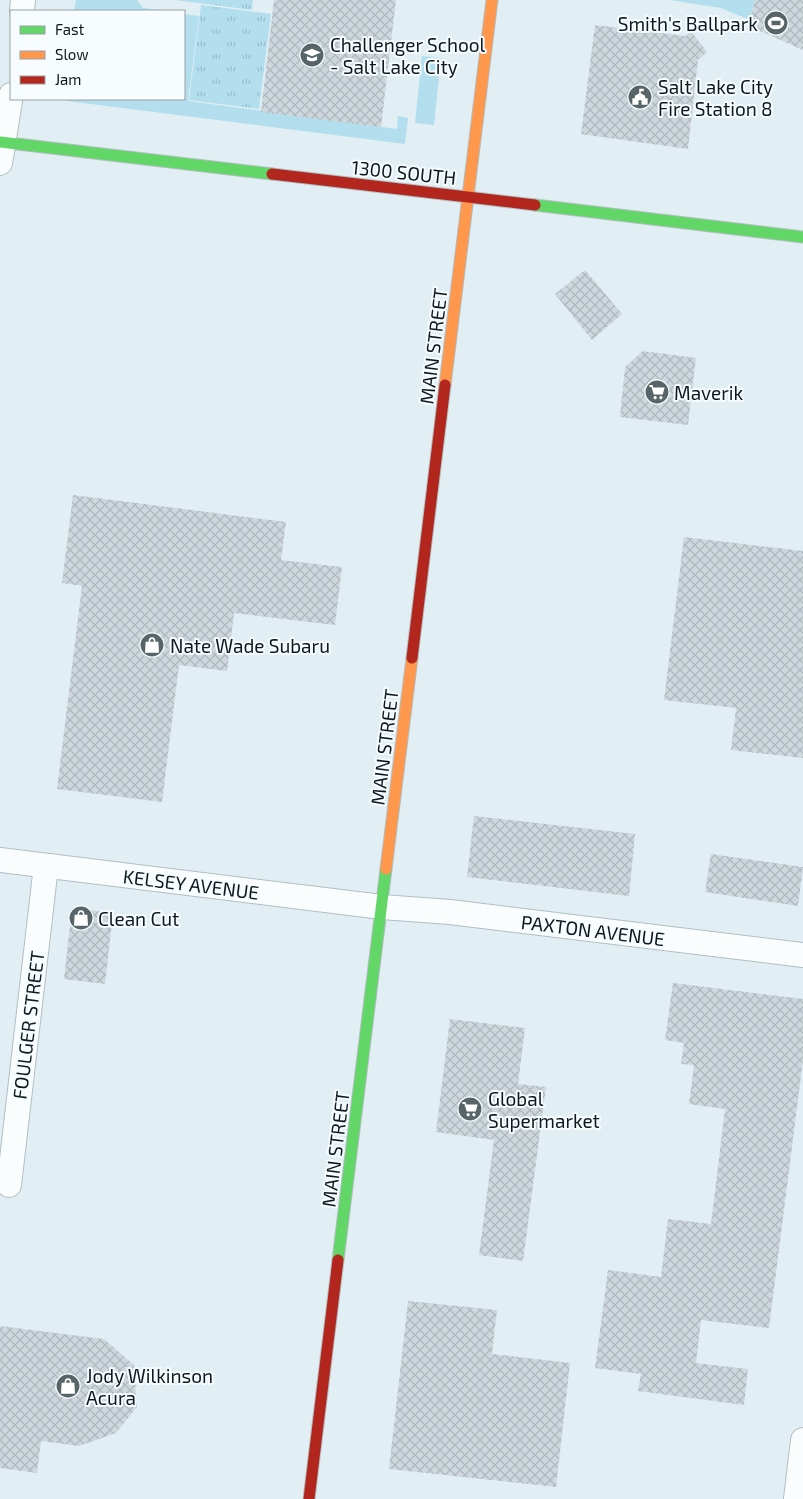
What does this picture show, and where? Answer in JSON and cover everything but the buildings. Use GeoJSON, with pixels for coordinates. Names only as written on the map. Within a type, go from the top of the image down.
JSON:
{"type":"FeatureCollection","features":[{"type":"Feature","properties":{"kind":"street","name":"MAIN STREET"},"geometry":{"type":"LineString","coordinates":[[309,1499],[492,0]]}},
{"type":"Feature","properties":{"kind":"street"},"geometry":{"type":"LineString","coordinates":[[1,149],[10,100]]}},
{"type":"Feature","properties":{"kind":"street","name":"1300 SOUTH"},"geometry":{"type":"LineString","coordinates":[[1,149],[468,197],[803,237]]}},
{"type":"Feature","properties":{"kind":"street","name":"KELSEY AVENUE"},"geometry":{"type":"LineString","coordinates":[[0,860],[382,907]]}},
{"type":"Feature","properties":{"kind":"street","name":"FOULGER STREET"},"geometry":{"type":"LineString","coordinates":[[9,1184],[46,866]]}},
{"type":"Feature","properties":{"kind":"street","name":"PAXTON AVENUE"},"geometry":{"type":"LineString","coordinates":[[382,907],[450,912],[803,955]]}},
{"type":"Feature","properties":{"kind":"street"},"geometry":{"type":"LineString","coordinates":[[796,1499],[803,1440]]}},
{"type":"Feature","properties":{"kind":"green space"},"geometry":{"type":"Polygon","coordinates":[[[76,0],[137,0],[143,8],[158,10],[74,10],[76,0]]]}},
{"type":"Feature","properties":{"kind":"green space"},"geometry":{"type":"Polygon","coordinates":[[[175,0],[253,0],[252,10],[175,0]]]}},
{"type":"Feature","properties":{"kind":"green space"},"geometry":{"type":"Polygon","coordinates":[[[670,0],[755,0],[750,20],[721,8],[670,0]]]}},
{"type":"Feature","properties":{"kind":"green space"},"geometry":{"type":"Polygon","coordinates":[[[201,5],[271,14],[259,109],[189,100],[201,5]]]}},
{"type":"Feature","properties":{"kind":"green space"},"geometry":{"type":"Polygon","coordinates":[[[185,14],[199,16],[188,101],[397,129],[398,116],[408,118],[405,144],[67,101],[185,100],[185,14]]]}},
{"type":"Feature","properties":{"kind":"green space"},"geometry":{"type":"Polygon","coordinates":[[[422,56],[441,58],[434,125],[415,123],[422,56]]]}},
{"type":"Feature","properties":{"kind":"traffic: fast"},"geometry":{"type":"LineString","coordinates":[[0,142],[272,174]]}},
{"type":"Feature","properties":{"kind":"traffic: fast"},"geometry":{"type":"LineString","coordinates":[[535,205],[803,237]]}},
{"type":"Feature","properties":{"kind":"traffic: fast"},"geometry":{"type":"LineString","coordinates":[[338,1260],[386,869]]}},
{"type":"Feature","properties":{"kind":"traffic: slow"},"geometry":{"type":"LineString","coordinates":[[445,385],[492,0]]}},
{"type":"Feature","properties":{"kind":"traffic: slow"},"geometry":{"type":"LineString","coordinates":[[386,869],[412,658]]}},
{"type":"Feature","properties":{"kind":"traffic: jam"},"geometry":{"type":"LineString","coordinates":[[272,174],[535,205]]}},
{"type":"Feature","properties":{"kind":"traffic: jam"},"geometry":{"type":"LineString","coordinates":[[412,658],[445,385]]}},
{"type":"Feature","properties":{"kind":"traffic: jam"},"geometry":{"type":"LineString","coordinates":[[309,1499],[338,1260]]}},
{"type":"Feature","properties":{"kind":"place","name":"Smith's Ballpark"},"geometry":{"type":"Point","coordinates":[776,23]}},
{"type":"Feature","properties":{"kind":"place","name":"Challenger School - Salt Lake City"},"geometry":{"type":"Point","coordinates":[312,55]}},
{"type":"Feature","properties":{"kind":"place","name":"Salt Lake City Fire Station 8"},"geometry":{"type":"Point","coordinates":[640,97]}},
{"type":"Feature","properties":{"kind":"place","name":"Maverik"},"geometry":{"type":"Point","coordinates":[657,392]}},
{"type":"Feature","properties":{"kind":"place","name":"Nate Wade Subaru"},"geometry":{"type":"Point","coordinates":[152,645]}},
{"type":"Feature","properties":{"kind":"place","name":"Clean Cut"},"geometry":{"type":"Point","coordinates":[81,918]}},
{"type":"Feature","properties":{"kind":"place","name":"Global Supermarket"},"geometry":{"type":"Point","coordinates":[470,1109]}},
{"type":"Feature","properties":{"kind":"place","name":"Jody Wilkinson Acura"},"geometry":{"type":"Point","coordinates":[68,1386]}}]}
